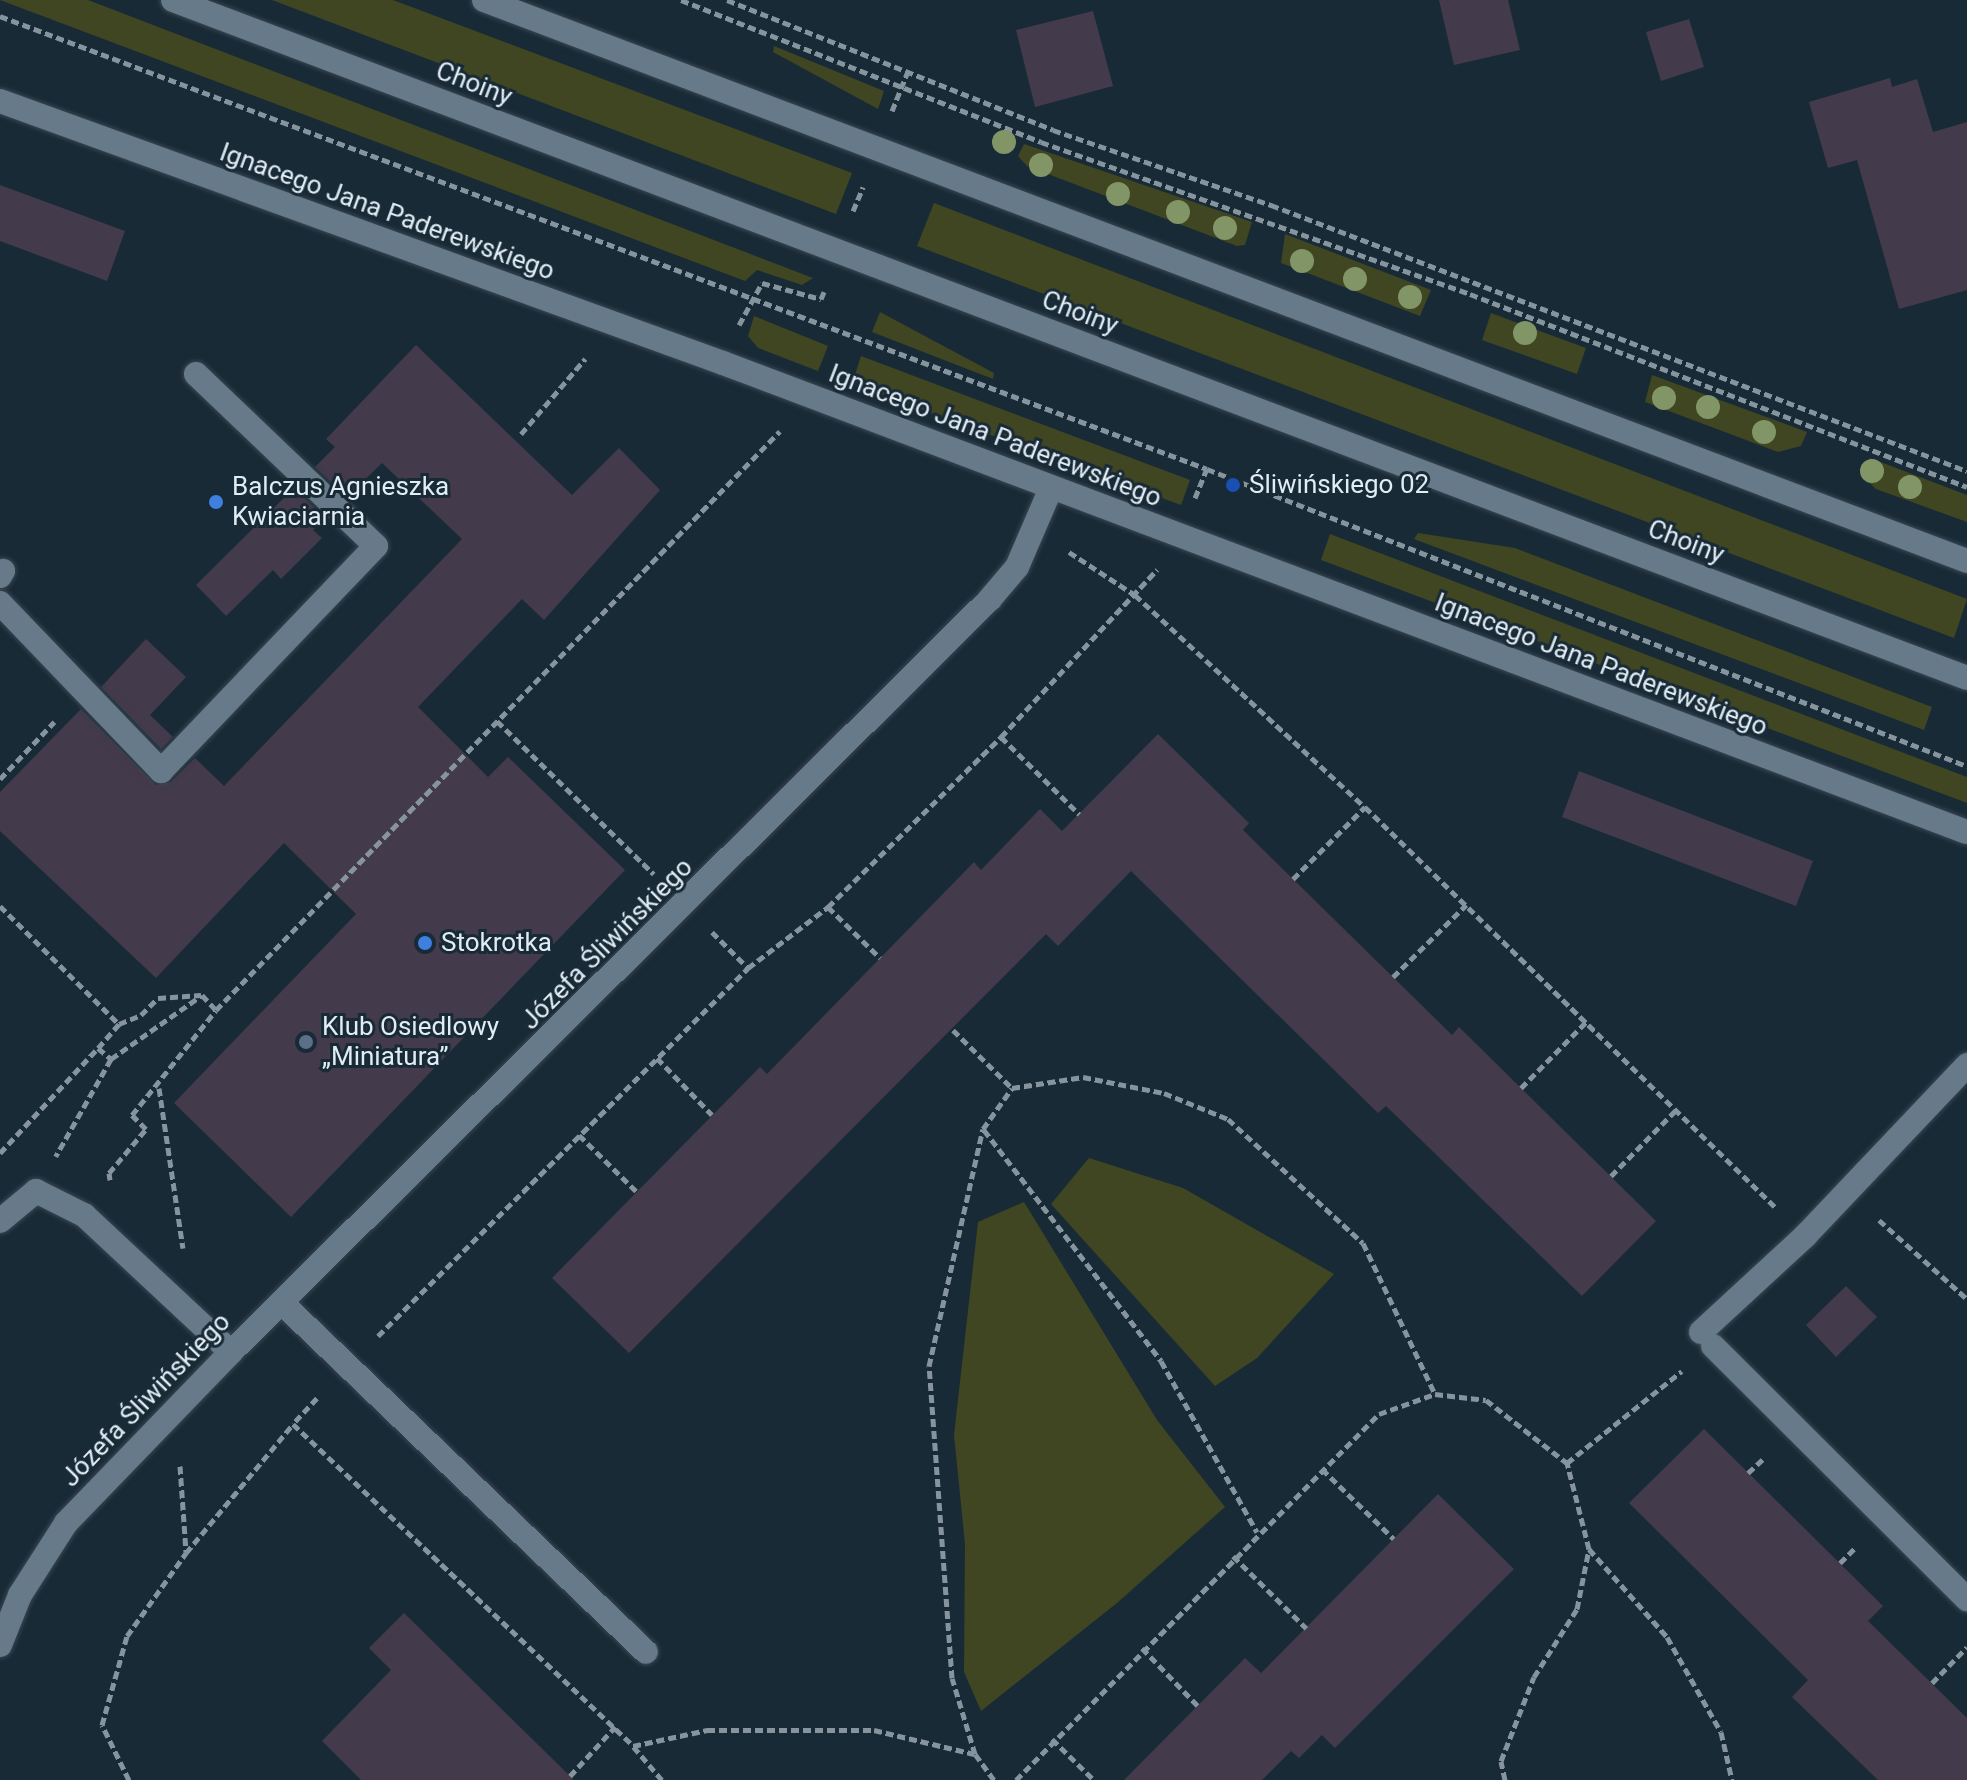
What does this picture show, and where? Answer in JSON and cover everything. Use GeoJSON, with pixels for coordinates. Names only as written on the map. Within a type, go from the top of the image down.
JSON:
{"type":"FeatureCollection","features":[{"type":"Feature","properties":{"kind":"street","name":"Choiny"},"geometry":{"type":"LineString","coordinates":[[173,0],[1967,678]]}},
{"type":"Feature","properties":{"kind":"street"},"geometry":{"type":"LineString","coordinates":[[484,0],[1967,561]]}},
{"type":"Feature","properties":{"kind":"street","name":"Ignacego Jana Paderewskiego"},"geometry":{"type":"LineString","coordinates":[[0,101],[1051,488],[1967,832]]}},
{"type":"Feature","properties":{"kind":"street"},"geometry":{"type":"LineString","coordinates":[[0,603],[82,693],[161,771],[376,546],[196,374]]}},
{"type":"Feature","properties":{"kind":"street","name":"Józefa Śliwińskiego"},"geometry":{"type":"LineString","coordinates":[[0,1645],[20,1595],[66,1523],[231,1352],[686,906],[989,600],[1017,567],[1036,531],[1051,488]]}},
{"type":"Feature","properties":{"kind":"street"},"geometry":{"type":"LineString","coordinates":[[1967,1065],[1707,1339],[1967,1599]]}},
{"type":"Feature","properties":{"kind":"street"},"geometry":{"type":"LineString","coordinates":[[0,1221],[36,1191],[84,1215],[231,1352]]}},
{"type":"Feature","properties":{"kind":"street"},"geometry":{"type":"LineString","coordinates":[[282,1303],[646,1652]]}},
{"type":"Feature","properties":{"kind":"path"},"geometry":{"type":"LineString","coordinates":[[681,0],[1041,142],[1470,294],[1967,487]]}},
{"type":"Feature","properties":{"kind":"path"},"geometry":{"type":"LineString","coordinates":[[727,0],[1053,130],[1271,205],[1967,471]]}},
{"type":"Feature","properties":{"kind":"path"},"geometry":{"type":"LineString","coordinates":[[0,16],[1207,469],[1967,766]]}},
{"type":"Feature","properties":{"kind":"path"},"geometry":{"type":"LineString","coordinates":[[521,434],[592,351]]}},
{"type":"Feature","properties":{"kind":"path"},"geometry":{"type":"LineString","coordinates":[[111,1186],[109,1173],[146,1129],[132,1115],[159,1086],[216,1010],[786,425],[771,419]]}},
{"type":"Feature","properties":{"kind":"path"},"geometry":{"type":"LineString","coordinates":[[1036,531],[1135,595],[1365,807],[1805,1236]]}},
{"type":"Feature","properties":{"kind":"path"},"geometry":{"type":"LineString","coordinates":[[129,1780],[102,1725],[127,1636],[186,1553],[293,1424],[346,1366],[748,968],[828,907],[1001,737],[1165,560]]}},
{"type":"Feature","properties":{"kind":"path"},"geometry":{"type":"LineString","coordinates":[[0,779],[82,693]]}},
{"type":"Feature","properties":{"kind":"path"},"geometry":{"type":"LineString","coordinates":[[497,721],[748,968]]}},
{"type":"Feature","properties":{"kind":"path"},"geometry":{"type":"LineString","coordinates":[[1001,737],[1079,814]]}},
{"type":"Feature","properties":{"kind":"path"},"geometry":{"type":"LineString","coordinates":[[1293,879],[1365,807]]}},
{"type":"Feature","properties":{"kind":"path"},"geometry":{"type":"LineString","coordinates":[[1393,977],[1466,905]]}},
{"type":"Feature","properties":{"kind":"path"},"geometry":{"type":"LineString","coordinates":[[0,906],[119,1024]]}},
{"type":"Feature","properties":{"kind":"path"},"geometry":{"type":"LineString","coordinates":[[828,907],[880,958]]}},
{"type":"Feature","properties":{"kind":"path"},"geometry":{"type":"LineString","coordinates":[[202,995],[216,1010]]}},
{"type":"Feature","properties":{"kind":"path"},"geometry":{"type":"LineString","coordinates":[[0,1153],[119,1024],[141,1015],[158,998],[202,995]]}},
{"type":"Feature","properties":{"kind":"path"},"geometry":{"type":"LineString","coordinates":[[36,1191],[111,1059],[202,995]]}},
{"type":"Feature","properties":{"kind":"path"},"geometry":{"type":"LineString","coordinates":[[1521,1088],[1587,1021]]}},
{"type":"Feature","properties":{"kind":"path"},"geometry":{"type":"LineString","coordinates":[[953,1030],[1012,1088]]}},
{"type":"Feature","properties":{"kind":"path"},"geometry":{"type":"LineString","coordinates":[[98,1048],[111,1059]]}},
{"type":"Feature","properties":{"kind":"path"},"geometry":{"type":"LineString","coordinates":[[657,1058],[712,1115]]}},
{"type":"Feature","properties":{"kind":"path"},"geometry":{"type":"LineString","coordinates":[[994,1780],[975,1754],[952,1678],[929,1366],[983,1129],[1012,1088],[1083,1077],[1164,1093],[1228,1119],[1363,1243],[1435,1394]]}},
{"type":"Feature","properties":{"kind":"path"},"geometry":{"type":"LineString","coordinates":[[159,1086],[183,1248],[180,1263],[159,1285]]}},
{"type":"Feature","properties":{"kind":"path"},"geometry":{"type":"LineString","coordinates":[[1611,1176],[1677,1109]]}},
{"type":"Feature","properties":{"kind":"path"},"geometry":{"type":"LineString","coordinates":[[983,1129],[1161,1361],[1257,1532]]}},
{"type":"Feature","properties":{"kind":"path"},"geometry":{"type":"LineString","coordinates":[[579,1135],[637,1192]]}},
{"type":"Feature","properties":{"kind":"path"},"geometry":{"type":"LineString","coordinates":[[1875,1216],[1967,1299]]}},
{"type":"Feature","properties":{"kind":"path"},"geometry":{"type":"LineString","coordinates":[[1567,1463],[1707,1339]]}},
{"type":"Feature","properties":{"kind":"path"},"geometry":{"type":"LineString","coordinates":[[1016,1780],[1052,1738],[1379,1414],[1435,1394],[1486,1400],[1567,1463],[1589,1549],[1577,1609],[1534,1677],[1501,1761],[1505,1780]]}},
{"type":"Feature","properties":{"kind":"path"},"geometry":{"type":"LineString","coordinates":[[293,1424],[615,1727],[662,1780]]}},
{"type":"Feature","properties":{"kind":"path"},"geometry":{"type":"LineString","coordinates":[[1322,1469],[1394,1539]]}},
{"type":"Feature","properties":{"kind":"path"},"geometry":{"type":"LineString","coordinates":[[1589,1549],[1667,1637],[1721,1732],[1732,1780]]}},
{"type":"Feature","properties":{"kind":"path"},"geometry":{"type":"LineString","coordinates":[[1233,1556],[1306,1628]]}},
{"type":"Feature","properties":{"kind":"path"},"geometry":{"type":"LineString","coordinates":[[1932,1683],[1967,1647]]}},
{"type":"Feature","properties":{"kind":"path"},"geometry":{"type":"LineString","coordinates":[[1142,1648],[1198,1706]]}},
{"type":"Feature","properties":{"kind":"path"},"geometry":{"type":"LineString","coordinates":[[570,1776],[615,1727]]}},
{"type":"Feature","properties":{"kind":"path"},"geometry":{"type":"LineString","coordinates":[[633,1746],[707,1730],[874,1730],[975,1754]]}},
{"type":"Feature","properties":{"kind":"path"},"geometry":{"type":"LineString","coordinates":[[1052,1738],[1094,1780]]}},
{"type":"Feature","properties":{"kind":"green space"},"geometry":{"type":"Polygon","coordinates":[[[0,0],[88,0],[813,278],[802,285],[757,270],[745,281],[0,0]]]}},
{"type":"Feature","properties":{"kind":"green space"},"geometry":{"type":"Polygon","coordinates":[[[272,0],[393,0],[852,173],[836,214],[272,0]]]}},
{"type":"Feature","properties":{"kind":"green space"},"geometry":{"type":"Polygon","coordinates":[[[774,46],[884,91],[878,109],[773,52],[774,46]]]}},
{"type":"Feature","properties":{"kind":"green space"},"geometry":{"type":"Polygon","coordinates":[[[1024,144],[1252,222],[1245,245],[1237,246],[1027,166],[1018,156],[1024,144]]]}},
{"type":"Feature","properties":{"kind":"green space"},"geometry":{"type":"Polygon","coordinates":[[[934,203],[1967,599],[1954,638],[917,246],[934,203]]]}},
{"type":"Feature","properties":{"kind":"green space"},"geometry":{"type":"Polygon","coordinates":[[[1285,234],[1431,290],[1420,316],[1281,263],[1285,234]]]}},
{"type":"Feature","properties":{"kind":"green space"},"geometry":{"type":"Polygon","coordinates":[[[880,312],[994,373],[993,379],[872,332],[880,312]]]}},
{"type":"Feature","properties":{"kind":"green space"},"geometry":{"type":"Polygon","coordinates":[[[1491,313],[1586,348],[1577,374],[1482,340],[1491,313]]]}},
{"type":"Feature","properties":{"kind":"green space"},"geometry":{"type":"Polygon","coordinates":[[[754,316],[828,346],[818,371],[758,348],[748,336],[754,316]]]}},
{"type":"Feature","properties":{"kind":"green space"},"geometry":{"type":"Polygon","coordinates":[[[861,356],[1190,480],[1181,505],[852,384],[861,356]]]}},
{"type":"Feature","properties":{"kind":"green space"},"geometry":{"type":"Polygon","coordinates":[[[1652,375],[1807,432],[1801,446],[1778,452],[1645,402],[1652,375]]]}},
{"type":"Feature","properties":{"kind":"green space"},"geometry":{"type":"Polygon","coordinates":[[[1870,458],[1967,495],[1967,522],[1876,489],[1863,477],[1870,458]]]}},
{"type":"Feature","properties":{"kind":"green space"},"geometry":{"type":"Polygon","coordinates":[[[1418,533],[1515,548],[1932,707],[1924,730],[1414,539],[1418,533]]]}},
{"type":"Feature","properties":{"kind":"green space"},"geometry":{"type":"Polygon","coordinates":[[[1330,534],[1967,777],[1967,803],[1321,560],[1330,534]]]}},
{"type":"Feature","properties":{"kind":"green space"},"geometry":{"type":"Polygon","coordinates":[[[1089,1158],[1183,1188],[1334,1274],[1257,1358],[1215,1386],[1051,1204],[1089,1158]]]}},
{"type":"Feature","properties":{"kind":"green space"},"geometry":{"type":"Polygon","coordinates":[[[1024,1202],[1157,1420],[1225,1507],[1117,1603],[981,1711],[964,1672],[965,1544],[954,1435],[978,1222],[1024,1202]]]}},
{"type":"Feature","properties":{"kind":"building"},"geometry":{"type":"Polygon","coordinates":[[[1439,0],[1508,0],[1520,50],[1454,65],[1439,0]]]}},
{"type":"Feature","properties":{"kind":"building"},"geometry":{"type":"Polygon","coordinates":[[[1093,11],[1113,86],[1035,107],[1016,30],[1093,11]]]}},
{"type":"Feature","properties":{"kind":"building"},"geometry":{"type":"Polygon","coordinates":[[[1689,19],[1704,67],[1661,81],[1646,32],[1689,19]]]}},
{"type":"Feature","properties":{"kind":"building"},"geometry":{"type":"Polygon","coordinates":[[[1890,78],[1892,87],[1917,79],[1933,132],[1967,122],[1967,290],[1899,309],[1857,160],[1828,168],[1809,102],[1890,78]]]}},
{"type":"Feature","properties":{"kind":"building"},"geometry":{"type":"Polygon","coordinates":[[[0,185],[125,231],[107,281],[0,241],[0,185]]]}},
{"type":"Feature","properties":{"kind":"building"},"geometry":{"type":"Polygon","coordinates":[[[416,345],[572,495],[619,448],[660,490],[544,620],[522,599],[418,707],[488,777],[508,757],[625,870],[291,1217],[174,1103],[356,914],[284,843],[156,978],[0,831],[0,792],[81,709],[156,785],[171,782],[195,758],[224,786],[462,539],[382,463],[347,497],[315,467],[335,447],[326,439],[416,345]]]}},
{"type":"Feature","properties":{"kind":"building"},"geometry":{"type":"Polygon","coordinates":[[[294,488],[325,518],[313,530],[322,538],[281,579],[273,570],[226,616],[196,585],[294,488]]]}},
{"type":"Feature","properties":{"kind":"building"},"geometry":{"type":"Polygon","coordinates":[[[146,639],[186,677],[150,715],[173,737],[161,749],[101,687],[146,639]]]}},
{"type":"Feature","properties":{"kind":"building"},"geometry":{"type":"Polygon","coordinates":[[[1158,734],[1249,823],[1243,830],[1452,1035],[1459,1027],[1656,1221],[1582,1296],[1386,1106],[1378,1113],[1131,871],[1058,946],[1046,934],[629,1353],[552,1278],[760,1067],[767,1074],[974,862],[981,870],[1040,809],[1062,831],[1158,734]]]}},
{"type":"Feature","properties":{"kind":"building"},"geometry":{"type":"Polygon","coordinates":[[[1579,771],[1813,861],[1796,906],[1562,817],[1579,771]]]}},
{"type":"Feature","properties":{"kind":"building"},"geometry":{"type":"Polygon","coordinates":[[[1846,1286],[1877,1317],[1836,1357],[1806,1325],[1846,1286]]]}},
{"type":"Feature","properties":{"kind":"building"},"geometry":{"type":"Polygon","coordinates":[[[1704,1429],[1883,1606],[1868,1621],[1967,1718],[1967,1780],[1878,1780],[1792,1697],[1808,1680],[1629,1503],[1704,1429]]]}},
{"type":"Feature","properties":{"kind":"building"},"geometry":{"type":"Polygon","coordinates":[[[1438,1494],[1514,1569],[1335,1748],[1322,1735],[1299,1758],[1291,1751],[1262,1780],[1124,1780],[1245,1658],[1261,1673],[1438,1494]]]}},
{"type":"Feature","properties":{"kind":"building"},"geometry":{"type":"Polygon","coordinates":[[[404,1613],[574,1780],[361,1780],[322,1741],[391,1670],[369,1648],[404,1613]]]}},
{"type":"Feature","properties":{"kind":"place","name":"Śliwińskiego 02"},"geometry":{"type":"Point","coordinates":[1233,485]}},
{"type":"Feature","properties":{"kind":"place","name":"Balczus Agnieszka Kwiaciarnia"},"geometry":{"type":"Point","coordinates":[216,502]}},
{"type":"Feature","properties":{"kind":"place","name":"Stokrotka"},"geometry":{"type":"Point","coordinates":[425,943]}},
{"type":"Feature","properties":{"kind":"place","name":"Klub Osiedlowy „Miniatura”"},"geometry":{"type":"Point","coordinates":[306,1042]}}]}
